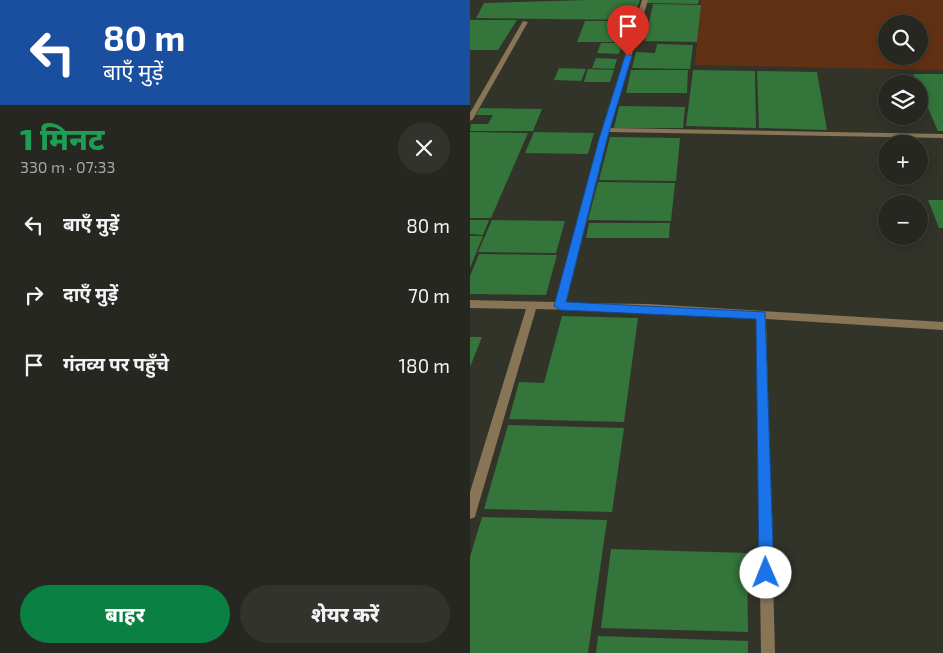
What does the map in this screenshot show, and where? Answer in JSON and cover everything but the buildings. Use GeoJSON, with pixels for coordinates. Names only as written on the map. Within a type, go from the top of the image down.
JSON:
{"type":"FeatureCollection","features":[{"type":"Feature","properties":{"kind":"lane"},"geometry":{"type":"LineString","coordinates":[[560,306],[606,130],[645,0]]}},
{"type":"Feature","properties":{"kind":"lane"},"geometry":{"type":"LineString","coordinates":[[470,119],[525,22]]}},
{"type":"Feature","properties":{"kind":"lane"},"geometry":{"type":"LineString","coordinates":[[606,130],[943,136]]}},
{"type":"Feature","properties":{"kind":"lane"},"geometry":{"type":"LineString","coordinates":[[470,304],[761,315],[943,326]]}},
{"type":"Feature","properties":{"kind":"lane"},"geometry":{"type":"LineString","coordinates":[[470,513],[532,306]]}},
{"type":"Feature","properties":{"kind":"lane"},"geometry":{"type":"LineString","coordinates":[[761,315],[768,653]]}},
{"type":"Feature","properties":{"kind":"shaded area"},"geometry":{"type":"Polygon","coordinates":[[[701,0],[943,0],[943,70],[695,65],[701,0]]]}},
{"type":"Feature","properties":{"kind":"route"},"geometry":{"type":"LineString","coordinates":[[628,56],[603,139],[560,306],[648,308],[761,315],[766,573]]}}]}
